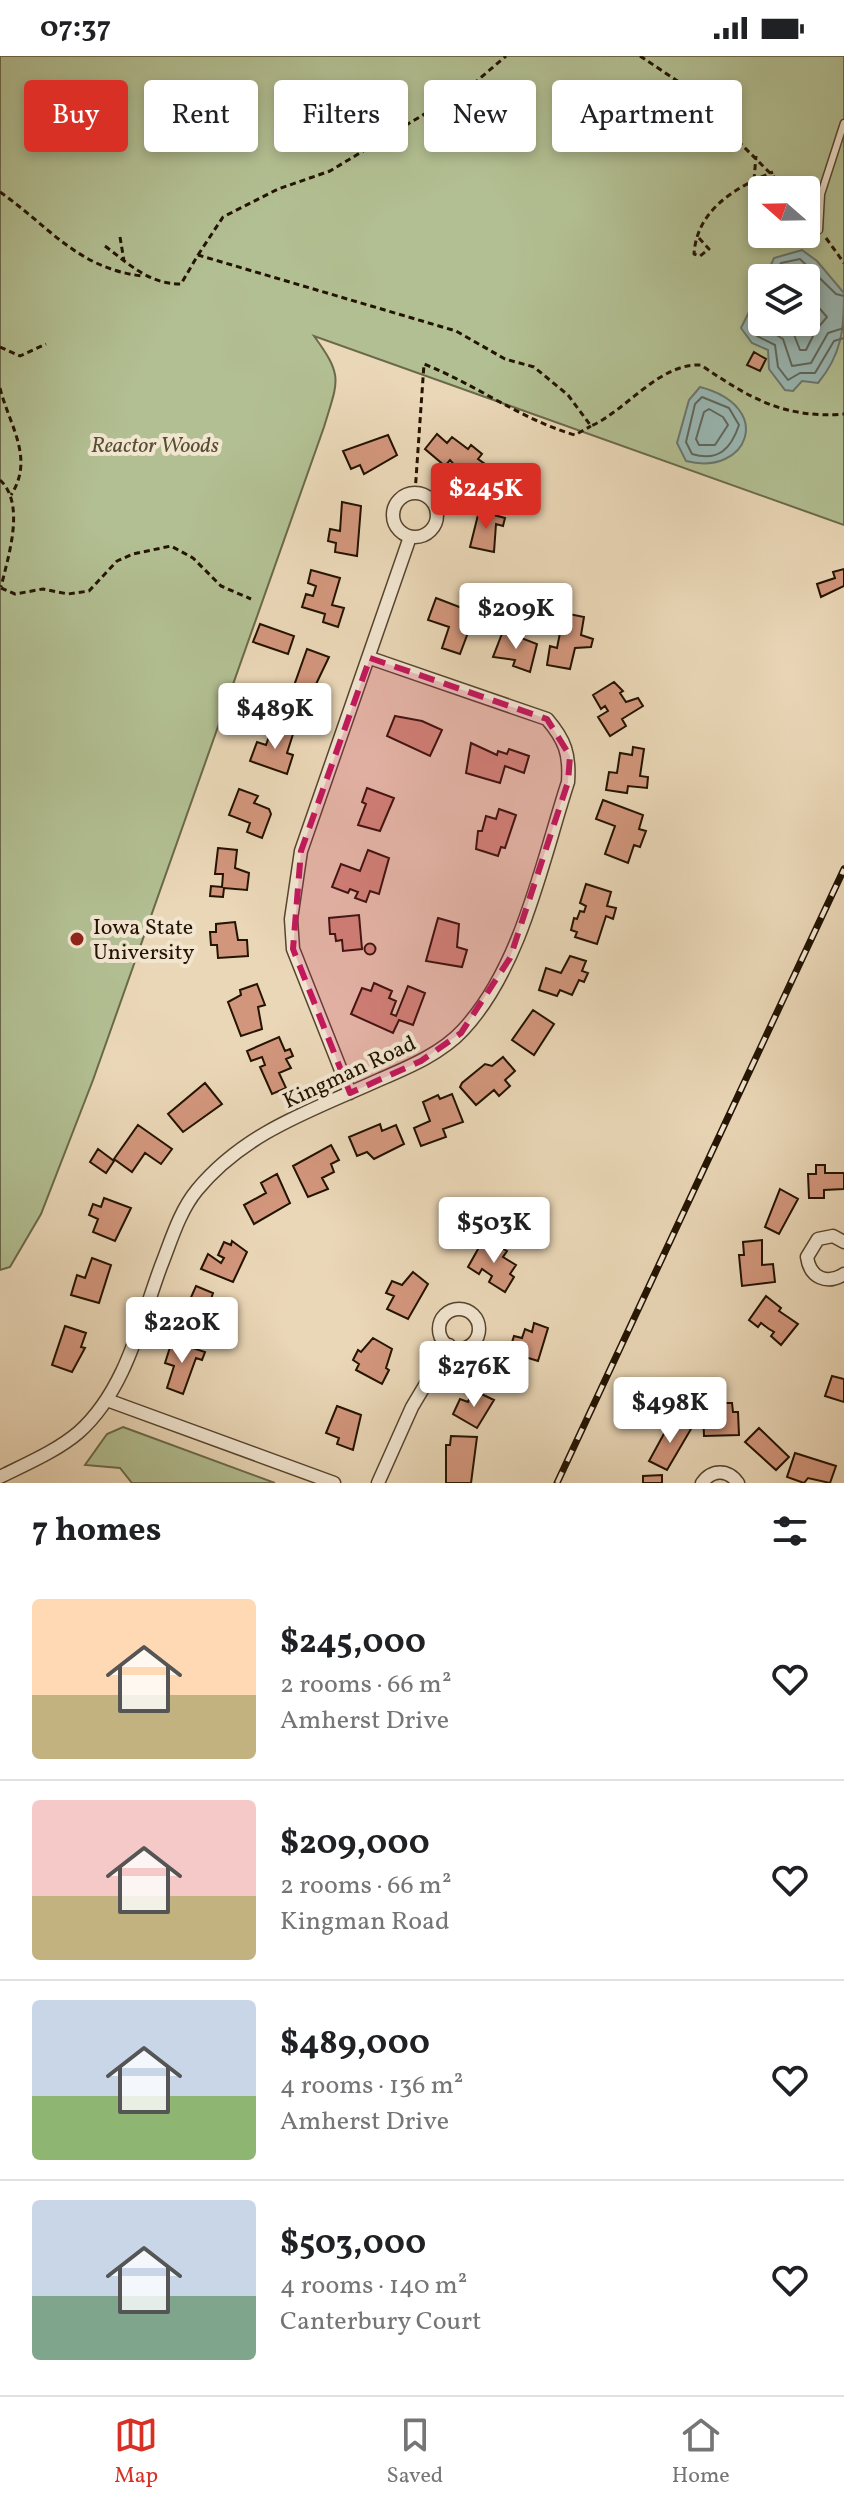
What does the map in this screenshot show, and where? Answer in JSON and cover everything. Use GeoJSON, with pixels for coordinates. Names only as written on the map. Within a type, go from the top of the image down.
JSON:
{"type":"FeatureCollection","features":[{"type":"Feature","properties":{"kind":"street"},"geometry":{"type":"LineString","coordinates":[[415,493],[429,498],[438,518],[431,531],[410,537],[398,530],[393,517],[401,498],[415,493]]}},
{"type":"Feature","properties":{"kind":"street"},"geometry":{"type":"LineString","coordinates":[[350,1093],[301,976],[293,949],[291,919],[301,851],[410,537]]}},
{"type":"Feature","properties":{"kind":"street","name":"Kingman Road"},"geometry":{"type":"LineString","coordinates":[[0,1477],[78,1433],[107,1400],[123,1369],[177,1225],[195,1193],[247,1141],[421,1061],[461,1033],[490,997],[510,958],[564,795],[570,756],[561,735],[547,719],[370,658]]}},
{"type":"Feature","properties":{"kind":"street"},"geometry":{"type":"LineString","coordinates":[[844,1242],[833,1236],[818,1239],[812,1244],[807,1257],[811,1270],[822,1279],[836,1279],[844,1274]]}},
{"type":"Feature","properties":{"kind":"street"},"geometry":{"type":"LineString","coordinates":[[378,1483],[412,1407],[449,1345]]}},
{"type":"Feature","properties":{"kind":"street"},"geometry":{"type":"LineString","coordinates":[[107,1400],[334,1483]]}},
{"type":"Feature","properties":{"kind":"street"},"geometry":{"type":"LineString","coordinates":[[702,1483],[707,1477],[720,1472],[732,1476],[738,1483]]}},
{"type":"Feature","properties":{"kind":"lane"},"geometry":{"type":"LineString","coordinates":[[820,212],[821,194],[844,123]]}},
{"type":"Feature","properties":{"kind":"path"},"geometry":{"type":"LineString","coordinates":[[0,192],[83,259],[108,270],[163,283],[181,284],[223,217],[278,189],[330,171],[471,86],[506,56]]}},
{"type":"Feature","properties":{"kind":"path"},"geometry":{"type":"LineString","coordinates":[[640,56],[679,82],[776,176]]}},
{"type":"Feature","properties":{"kind":"path"},"geometry":{"type":"LineString","coordinates":[[754,176],[756,156]]}},
{"type":"Feature","properties":{"kind":"path"},"geometry":{"type":"LineString","coordinates":[[764,176],[773,172]]}},
{"type":"Feature","properties":{"kind":"path"},"geometry":{"type":"LineString","coordinates":[[699,238],[709,249],[700,256],[694,254],[701,223],[709,209],[748,184]]}},
{"type":"Feature","properties":{"kind":"path"},"geometry":{"type":"LineString","coordinates":[[120,237],[124,261]]}},
{"type":"Feature","properties":{"kind":"path"},"geometry":{"type":"LineString","coordinates":[[105,246],[144,277]]}},
{"type":"Feature","properties":{"kind":"path"},"geometry":{"type":"LineString","coordinates":[[198,255],[456,331],[505,359],[534,367],[568,395],[591,426]]}},
{"type":"Feature","properties":{"kind":"path"},"geometry":{"type":"LineString","coordinates":[[0,347],[20,356],[46,344]]}},
{"type":"Feature","properties":{"kind":"path"},"geometry":{"type":"LineString","coordinates":[[415,493],[424,364],[465,380],[517,414],[575,435],[608,418],[670,373],[691,365],[701,365],[784,411],[802,416],[844,414]]}},
{"type":"Feature","properties":{"kind":"path"},"geometry":{"type":"LineString","coordinates":[[0,388],[20,443],[19,477],[11,495],[11,549],[0,588],[15,594],[43,589],[68,594],[89,591],[117,561],[171,546],[193,558],[221,586],[251,599]]}},
{"type":"Feature","properties":{"kind":"path"},"geometry":{"type":"LineString","coordinates":[[0,480],[11,495]]}},
{"type":"Feature","properties":{"kind":"highlighted area"},"geometry":{"type":"Polygon","coordinates":[[[370,658],[547,719],[570,756],[568,782],[510,958],[461,1033],[421,1061],[350,1093],[293,949],[301,851],[370,658]]]}},
{"type":"Feature","properties":{"kind":"green space","name":"Iowa State University"},"geometry":{"type":"Polygon","coordinates":[[[0,56],[844,56],[844,525],[314,336],[330,361],[336,379],[324,427],[93,1080],[41,1214],[10,1267],[0,1270],[0,56]]]}},
{"type":"Feature","properties":{"kind":"green space"},"geometry":{"type":"Polygon","coordinates":[[[123,1427],[275,1483],[132,1483],[120,1468],[85,1465],[107,1434],[123,1427]]]}},
{"type":"Feature","properties":{"kind":"water"},"geometry":{"type":"Polygon","coordinates":[[[802,250],[820,264],[771,264],[774,258],[802,250]]]}},
{"type":"Feature","properties":{"kind":"water"},"geometry":{"type":"Polygon","coordinates":[[[820,265],[844,293],[840,341],[832,362],[818,383],[802,381],[793,391],[785,390],[769,369],[768,350],[752,343],[741,328],[748,314],[748,336],[820,336],[820,265]]]}},
{"type":"Feature","properties":{"kind":"water"},"geometry":{"type":"Polygon","coordinates":[[[700,387],[724,397],[739,409],[745,423],[745,438],[738,450],[725,459],[708,463],[686,461],[677,443],[689,400],[700,387]]]}},
{"type":"Feature","properties":{"kind":"building"},"geometry":{"type":"Polygon","coordinates":[[[754,352],[766,359],[760,371],[747,365],[754,352]]]}},
{"type":"Feature","properties":{"kind":"building"},"geometry":{"type":"Polygon","coordinates":[[[437,434],[447,443],[452,437],[468,449],[471,445],[482,454],[478,459],[485,464],[473,478],[466,473],[464,476],[450,460],[445,466],[425,449],[437,434]]]}},
{"type":"Feature","properties":{"kind":"building"},"geometry":{"type":"Polygon","coordinates":[[[388,435],[397,455],[364,474],[360,465],[351,469],[343,451],[388,435]]]}},
{"type":"Feature","properties":{"kind":"building"},"geometry":{"type":"Polygon","coordinates":[[[342,502],[361,506],[357,556],[335,552],[336,543],[328,541],[330,529],[340,531],[342,502]]]}},
{"type":"Feature","properties":{"kind":"building"},"geometry":{"type":"Polygon","coordinates":[[[479,511],[505,518],[503,526],[496,524],[494,552],[470,547],[479,511]]]}},
{"type":"Feature","properties":{"kind":"building"},"geometry":{"type":"Polygon","coordinates":[[[844,569],[844,586],[821,597],[817,584],[835,578],[833,572],[844,569]]]}},
{"type":"Feature","properties":{"kind":"building"},"geometry":{"type":"Polygon","coordinates":[[[311,570],[340,578],[332,605],[344,608],[338,627],[323,622],[325,614],[302,607],[306,594],[313,596],[316,586],[308,583],[311,570]]]}},
{"type":"Feature","properties":{"kind":"building"},"geometry":{"type":"Polygon","coordinates":[[[436,598],[483,616],[480,625],[472,622],[460,654],[442,648],[449,627],[428,620],[436,598]]]}},
{"type":"Feature","properties":{"kind":"building"},"geometry":{"type":"Polygon","coordinates":[[[564,613],[584,617],[581,635],[593,639],[591,647],[575,648],[570,669],[547,665],[550,646],[557,648],[564,613]]]}},
{"type":"Feature","properties":{"kind":"building"},"geometry":{"type":"Polygon","coordinates":[[[260,624],[294,636],[288,654],[253,642],[260,624]]]}},
{"type":"Feature","properties":{"kind":"building"},"geometry":{"type":"Polygon","coordinates":[[[503,631],[537,644],[530,672],[513,666],[515,660],[493,657],[503,631]]]}},
{"type":"Feature","properties":{"kind":"building"},"geometry":{"type":"Polygon","coordinates":[[[307,649],[329,657],[307,703],[290,697],[307,649]]]}},
{"type":"Feature","properties":{"kind":"building"},"geometry":{"type":"Polygon","coordinates":[[[614,682],[623,691],[620,693],[626,702],[638,698],[643,706],[622,719],[626,726],[610,736],[598,717],[608,711],[605,706],[601,709],[593,695],[614,682]]]}},
{"type":"Feature","properties":{"kind":"building"},"geometry":{"type":"Polygon","coordinates":[[[266,714],[275,717],[270,728],[262,724],[266,714]]]}},
{"type":"Feature","properties":{"kind":"building"},"geometry":{"type":"Polygon","coordinates":[[[395,716],[422,721],[442,730],[430,756],[387,736],[395,716]]]}},
{"type":"Feature","properties":{"kind":"building"},"geometry":{"type":"Polygon","coordinates":[[[273,725],[294,731],[287,753],[293,755],[287,774],[250,761],[257,742],[266,745],[273,725]]]}},
{"type":"Feature","properties":{"kind":"building"},"geometry":{"type":"Polygon","coordinates":[[[471,743],[497,755],[498,751],[507,754],[509,749],[529,756],[524,773],[505,766],[500,783],[466,773],[471,743]]]}},
{"type":"Feature","properties":{"kind":"building"},"geometry":{"type":"Polygon","coordinates":[[[633,747],[644,749],[640,776],[648,777],[647,788],[628,786],[627,793],[606,790],[609,772],[617,773],[620,753],[632,755],[633,747]]]}},
{"type":"Feature","properties":{"kind":"building"},"geometry":{"type":"Polygon","coordinates":[[[367,788],[394,798],[380,831],[358,825],[366,804],[362,802],[367,788]]]}},
{"type":"Feature","properties":{"kind":"building"},"geometry":{"type":"Polygon","coordinates":[[[239,789],[258,796],[254,803],[269,809],[271,814],[262,838],[247,832],[250,823],[229,815],[239,789]]]}},
{"type":"Feature","properties":{"kind":"building"},"geometry":{"type":"Polygon","coordinates":[[[603,800],[643,815],[639,829],[646,831],[640,847],[634,845],[628,863],[605,854],[615,826],[596,819],[603,800]]]}},
{"type":"Feature","properties":{"kind":"building"},"geometry":{"type":"Polygon","coordinates":[[[499,809],[516,815],[505,848],[501,847],[498,856],[476,849],[478,831],[482,831],[486,816],[496,819],[499,809]]]}},
{"type":"Feature","properties":{"kind":"building"},"geometry":{"type":"Polygon","coordinates":[[[218,848],[237,850],[235,868],[249,873],[247,890],[224,888],[223,897],[210,896],[211,886],[222,887],[223,874],[215,874],[218,848]]]}},
{"type":"Feature","properties":{"kind":"building"},"geometry":{"type":"Polygon","coordinates":[[[368,850],[389,858],[379,894],[370,891],[366,902],[355,898],[358,892],[350,889],[348,893],[332,887],[341,864],[360,871],[368,850]]]}},
{"type":"Feature","properties":{"kind":"building"},"geometry":{"type":"Polygon","coordinates":[[[586,884],[611,892],[607,906],[616,908],[613,919],[606,916],[597,944],[575,937],[577,932],[571,930],[574,918],[577,919],[580,911],[584,912],[586,906],[580,903],[586,884]]]}},
{"type":"Feature","properties":{"kind":"building"},"geometry":{"type":"Polygon","coordinates":[[[359,915],[362,949],[343,951],[342,940],[336,941],[335,934],[330,934],[329,918],[359,915]]]}},
{"type":"Feature","properties":{"kind":"building"},"geometry":{"type":"Polygon","coordinates":[[[438,918],[459,924],[457,947],[467,950],[462,967],[426,961],[438,918]]]}},
{"type":"Feature","properties":{"kind":"building"},"geometry":{"type":"Polygon","coordinates":[[[235,922],[238,940],[247,940],[248,956],[218,958],[217,945],[211,945],[210,932],[216,932],[216,924],[235,922]]]}},
{"type":"Feature","properties":{"kind":"building"},"geometry":{"type":"Polygon","coordinates":[[[370,943],[376,949],[370,955],[364,949],[370,943]]]}},
{"type":"Feature","properties":{"kind":"building"},"geometry":{"type":"Polygon","coordinates":[[[570,956],[586,961],[582,971],[588,973],[584,982],[579,980],[572,995],[560,990],[557,996],[539,990],[546,968],[561,973],[570,956]]]}},
{"type":"Feature","properties":{"kind":"building"},"geometry":{"type":"Polygon","coordinates":[[[374,983],[392,991],[389,998],[396,1001],[391,1014],[396,1016],[408,986],[425,993],[413,1025],[399,1020],[393,1033],[351,1014],[362,988],[371,991],[374,983]]]}},
{"type":"Feature","properties":{"kind":"building"},"geometry":{"type":"Polygon","coordinates":[[[257,984],[265,1005],[258,1007],[262,1029],[241,1036],[228,1002],[241,995],[240,990],[257,984]]]}},
{"type":"Feature","properties":{"kind":"building"},"geometry":{"type":"Polygon","coordinates":[[[533,1010],[554,1024],[534,1055],[512,1040],[533,1010]]]}},
{"type":"Feature","properties":{"kind":"building"},"geometry":{"type":"Polygon","coordinates":[[[279,1037],[285,1051],[290,1049],[293,1056],[286,1059],[291,1068],[279,1073],[286,1088],[272,1094],[260,1067],[265,1065],[262,1057],[251,1061],[247,1051],[279,1037]]]}},
{"type":"Feature","properties":{"kind":"building"},"geometry":{"type":"Polygon","coordinates":[[[503,1057],[515,1071],[505,1080],[510,1086],[499,1096],[494,1090],[476,1105],[460,1087],[462,1083],[485,1064],[492,1066],[503,1057]]]}},
{"type":"Feature","properties":{"kind":"building"},"geometry":{"type":"Polygon","coordinates":[[[205,1083],[222,1104],[183,1132],[168,1114],[205,1083]]]}},
{"type":"Feature","properties":{"kind":"building"},"geometry":{"type":"Polygon","coordinates":[[[452,1094],[463,1122],[443,1129],[446,1137],[421,1146],[414,1128],[430,1121],[423,1102],[438,1095],[440,1099],[452,1094]]]}},
{"type":"Feature","properties":{"kind":"building"},"geometry":{"type":"Polygon","coordinates":[[[380,1124],[382,1131],[396,1125],[404,1144],[374,1159],[367,1152],[357,1156],[349,1137],[380,1124]]]}},
{"type":"Feature","properties":{"kind":"building"},"geometry":{"type":"Polygon","coordinates":[[[138,1125],[172,1149],[161,1164],[145,1153],[132,1172],[114,1159],[138,1125]]]}},
{"type":"Feature","properties":{"kind":"building"},"geometry":{"type":"Polygon","coordinates":[[[331,1145],[339,1160],[331,1164],[334,1172],[322,1178],[328,1189],[308,1197],[293,1166],[331,1145]]]}},
{"type":"Feature","properties":{"kind":"building"},"geometry":{"type":"Polygon","coordinates":[[[98,1149],[114,1161],[106,1173],[90,1162],[98,1149]]]}},
{"type":"Feature","properties":{"kind":"building"},"geometry":{"type":"Polygon","coordinates":[[[816,1165],[825,1165],[825,1173],[844,1173],[844,1189],[824,1190],[824,1198],[809,1198],[808,1174],[816,1174],[816,1165]]]}},
{"type":"Feature","properties":{"kind":"building"},"geometry":{"type":"Polygon","coordinates":[[[277,1174],[290,1203],[254,1224],[244,1205],[266,1193],[261,1183],[277,1174]]]}},
{"type":"Feature","properties":{"kind":"building"},"geometry":{"type":"Polygon","coordinates":[[[780,1189],[798,1199],[779,1234],[765,1227],[780,1189]]]}},
{"type":"Feature","properties":{"kind":"building"},"geometry":{"type":"Polygon","coordinates":[[[104,1198],[131,1208],[115,1241],[93,1232],[98,1219],[89,1215],[93,1204],[101,1207],[104,1198]]]}},
{"type":"Feature","properties":{"kind":"building"},"geometry":{"type":"Polygon","coordinates":[[[762,1240],[762,1265],[773,1264],[775,1282],[742,1286],[739,1255],[744,1255],[743,1242],[762,1240]]]}},
{"type":"Feature","properties":{"kind":"building"},"geometry":{"type":"Polygon","coordinates":[[[232,1241],[247,1252],[233,1282],[201,1269],[208,1254],[221,1263],[224,1258],[218,1255],[224,1242],[231,1245],[232,1241]]]}},
{"type":"Feature","properties":{"kind":"building"},"geometry":{"type":"Polygon","coordinates":[[[490,1241],[507,1251],[503,1257],[516,1265],[510,1274],[514,1277],[505,1292],[489,1282],[492,1276],[482,1269],[479,1274],[468,1267],[482,1242],[487,1245],[490,1241]]]}},
{"type":"Feature","properties":{"kind":"building"},"geometry":{"type":"Polygon","coordinates":[[[92,1258],[111,1265],[99,1303],[71,1295],[77,1275],[85,1278],[92,1258]]]}},
{"type":"Feature","properties":{"kind":"building"},"geometry":{"type":"Polygon","coordinates":[[[413,1272],[428,1284],[408,1319],[387,1309],[394,1296],[386,1293],[392,1281],[402,1285],[413,1272]]]}},
{"type":"Feature","properties":{"kind":"building"},"geometry":{"type":"Polygon","coordinates":[[[196,1286],[213,1293],[209,1305],[217,1312],[212,1324],[206,1322],[202,1325],[197,1337],[177,1329],[196,1286]]]}},
{"type":"Feature","properties":{"kind":"building"},"geometry":{"type":"Polygon","coordinates":[[[766,1296],[781,1308],[779,1311],[798,1324],[781,1345],[771,1336],[774,1332],[761,1323],[758,1327],[749,1320],[766,1296]]]}},
{"type":"Feature","properties":{"kind":"building"},"geometry":{"type":"Polygon","coordinates":[[[534,1323],[548,1328],[538,1361],[509,1352],[514,1336],[522,1338],[525,1329],[532,1332],[534,1323]]]}},
{"type":"Feature","properties":{"kind":"building"},"geometry":{"type":"Polygon","coordinates":[[[65,1326],[86,1333],[81,1347],[85,1348],[72,1372],[52,1365],[65,1326]]]}},
{"type":"Feature","properties":{"kind":"building"},"geometry":{"type":"Polygon","coordinates":[[[373,1338],[392,1349],[386,1368],[389,1370],[382,1384],[356,1370],[359,1364],[353,1360],[358,1350],[361,1352],[373,1338]]]}},
{"type":"Feature","properties":{"kind":"building"},"geometry":{"type":"Polygon","coordinates":[[[172,1341],[205,1352],[202,1360],[196,1358],[183,1394],[167,1388],[174,1366],[165,1363],[172,1341]]]}},
{"type":"Feature","properties":{"kind":"building"},"geometry":{"type":"Polygon","coordinates":[[[832,1376],[844,1379],[844,1402],[825,1396],[832,1376]]]}},
{"type":"Feature","properties":{"kind":"building"},"geometry":{"type":"Polygon","coordinates":[[[473,1390],[494,1400],[477,1428],[453,1414],[460,1399],[468,1402],[473,1390]]]}},
{"type":"Feature","properties":{"kind":"building"},"geometry":{"type":"Polygon","coordinates":[[[711,1403],[732,1403],[733,1412],[738,1412],[739,1435],[704,1436],[703,1410],[711,1410],[711,1403]]]}},
{"type":"Feature","properties":{"kind":"building"},"geometry":{"type":"Polygon","coordinates":[[[337,1406],[361,1415],[353,1450],[337,1444],[339,1438],[326,1433],[337,1406]]]}},
{"type":"Feature","properties":{"kind":"building"},"geometry":{"type":"Polygon","coordinates":[[[672,1419],[691,1429],[667,1470],[649,1461],[672,1419]]]}},
{"type":"Feature","properties":{"kind":"building"},"geometry":{"type":"Polygon","coordinates":[[[759,1428],[789,1457],[776,1470],[745,1442],[759,1428]]]}},
{"type":"Feature","properties":{"kind":"building"},"geometry":{"type":"Polygon","coordinates":[[[451,1436],[477,1437],[471,1483],[446,1483],[446,1445],[450,1445],[451,1436]]]}},
{"type":"Feature","properties":{"kind":"building"},"geometry":{"type":"Polygon","coordinates":[[[795,1453],[836,1466],[830,1483],[808,1478],[804,1483],[787,1477],[795,1453]]]}},
{"type":"Feature","properties":{"kind":"building"},"geometry":{"type":"Polygon","coordinates":[[[662,1475],[662,1483],[643,1483],[643,1476],[662,1475]]]}},
{"type":"Feature","properties":{"kind":"railway"},"geometry":{"type":"LineString","coordinates":[[557,1483],[844,869]]}},
{"type":"Feature","properties":{"kind":"place","name":"Iowa State University"},"geometry":{"type":"Point","coordinates":[77,939]}},
{"type":"Feature","properties":{"kind":"park label","name":"Reactor Woods"},"geometry":{"type":"Point","coordinates":[155,444]}}]}
